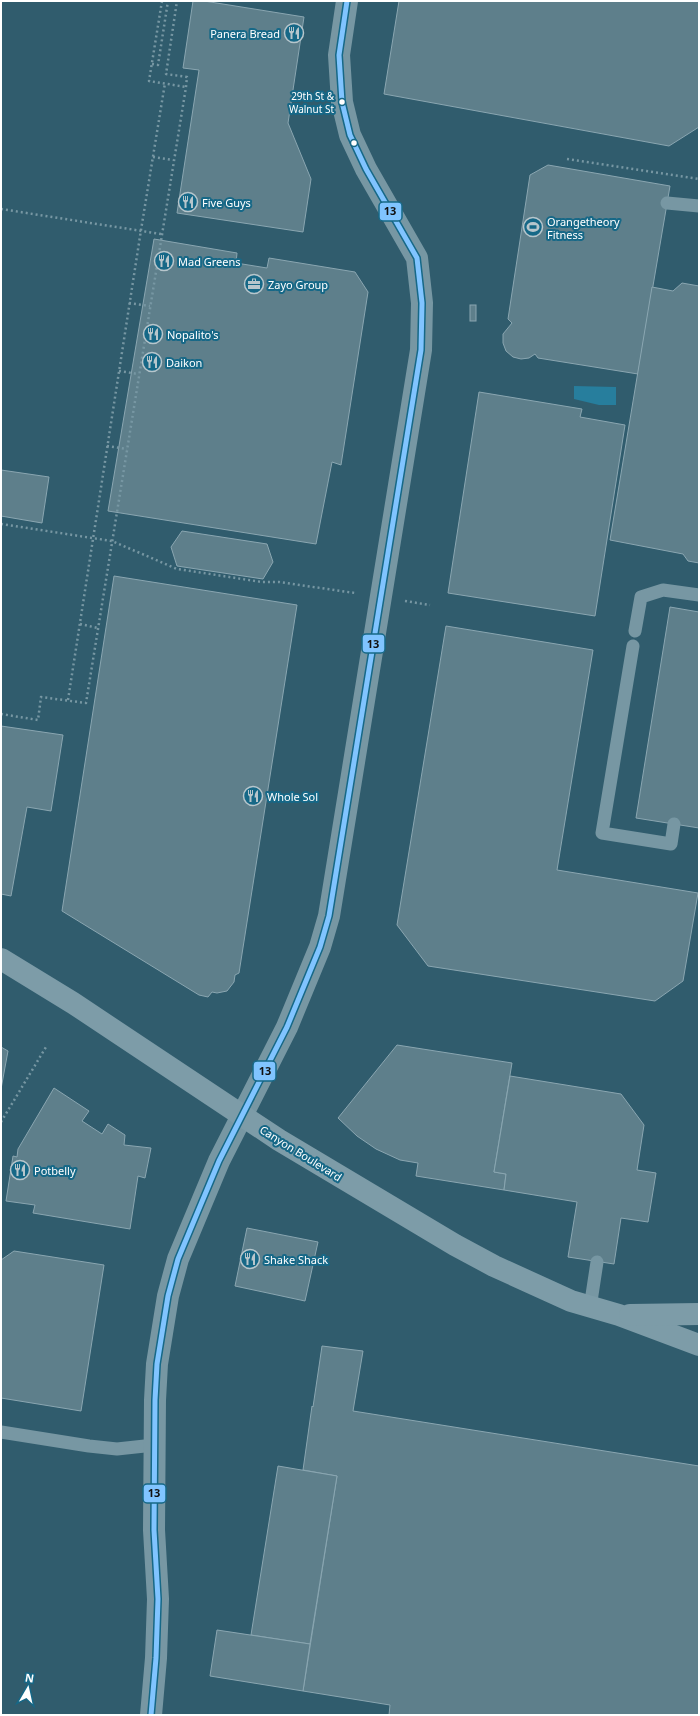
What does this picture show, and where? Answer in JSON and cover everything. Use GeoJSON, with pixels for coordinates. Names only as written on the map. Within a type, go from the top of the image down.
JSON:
{"type":"FeatureCollection","features":[{"type":"Feature","properties":{"kind":"street"},"geometry":{"type":"LineString","coordinates":[[151,1715],[158,1618],[154,1530],[154,1445],[157,1364],[168,1296],[182,1251],[219,1161],[287,1026],[317,954],[329,916],[421,350],[422,303],[417,258],[363,162],[350,135],[342,102],[338,55],[347,1]]}},
{"type":"Feature","properties":{"kind":"street","name":"Canyon Boulevard"},"geometry":{"type":"LineString","coordinates":[[1,959],[79,1007],[243,1116],[326,1169],[462,1249],[494,1266],[571,1301],[590,1308],[618,1315],[699,1345]]}},
{"type":"Feature","properties":{"kind":"street","name":"Canyon Boulevard"},"geometry":{"type":"LineString","coordinates":[[618,1315],[699,1314]]}},
{"type":"Feature","properties":{"kind":"lane"},"geometry":{"type":"LineString","coordinates":[[667,203],[699,206]]}},
{"type":"Feature","properties":{"kind":"lane"},"geometry":{"type":"LineString","coordinates":[[635,631],[641,597],[663,590],[699,595]]}},
{"type":"Feature","properties":{"kind":"lane"},"geometry":{"type":"LineString","coordinates":[[633,646],[602,833],[671,844],[674,824]]}},
{"type":"Feature","properties":{"kind":"lane"},"geometry":{"type":"LineString","coordinates":[[590,1308],[597,1262]]}},
{"type":"Feature","properties":{"kind":"lane"},"geometry":{"type":"LineString","coordinates":[[1,1432],[117,1449],[154,1445]]}},
{"type":"Feature","properties":{"kind":"path"},"geometry":{"type":"LineString","coordinates":[[162,1],[150,81],[186,87]]}},
{"type":"Feature","properties":{"kind":"path"},"geometry":{"type":"LineString","coordinates":[[152,64],[158,65],[168,1]]}},
{"type":"Feature","properties":{"kind":"path"},"geometry":{"type":"LineString","coordinates":[[1,714],[38,720],[41,696],[86,703],[138,374],[186,87],[187,78],[166,74],[177,1]]}},
{"type":"Feature","properties":{"kind":"path"},"geometry":{"type":"LineString","coordinates":[[68,700],[129,303],[165,83]]}},
{"type":"Feature","properties":{"kind":"path"},"geometry":{"type":"LineString","coordinates":[[153,157],[173,160]]}},
{"type":"Feature","properties":{"kind":"path"},"geometry":{"type":"LineString","coordinates":[[566,159],[699,179]]}},
{"type":"Feature","properties":{"kind":"path"},"geometry":{"type":"LineString","coordinates":[[1,209],[161,234]]}},
{"type":"Feature","properties":{"kind":"path"},"geometry":{"type":"LineString","coordinates":[[129,303],[150,306]]}},
{"type":"Feature","properties":{"kind":"path"},"geometry":{"type":"LineString","coordinates":[[119,371],[138,374]]}},
{"type":"Feature","properties":{"kind":"path"},"geometry":{"type":"LineString","coordinates":[[107,446],[126,449]]}},
{"type":"Feature","properties":{"kind":"path"},"geometry":{"type":"LineString","coordinates":[[1,524],[112,541],[177,569],[262,582],[279,582],[355,593]]}},
{"type":"Feature","properties":{"kind":"path"},"geometry":{"type":"LineString","coordinates":[[404,601],[430,605]]}},
{"type":"Feature","properties":{"kind":"path"},"geometry":{"type":"LineString","coordinates":[[80,624],[98,628]]}},
{"type":"Feature","properties":{"kind":"path"},"geometry":{"type":"LineString","coordinates":[[1,1122],[46,1047]]}},
{"type":"Feature","properties":{"kind":"shaded area"},"geometry":{"type":"Polygon","coordinates":[[[574,386],[616,387],[616,405],[599,405],[574,399],[574,386]]]}},
{"type":"Feature","properties":{"kind":"building"},"geometry":{"type":"Polygon","coordinates":[[[193,1],[204,1],[304,17],[288,123],[311,179],[303,232],[177,213],[199,70],[183,68],[193,1]]]}},
{"type":"Feature","properties":{"kind":"building"},"geometry":{"type":"Polygon","coordinates":[[[399,1],[699,1],[699,127],[669,146],[384,94],[399,1]]]}},
{"type":"Feature","properties":{"kind":"building"},"geometry":{"type":"Polygon","coordinates":[[[548,165],[670,186],[638,374],[538,358],[535,354],[529,358],[521,359],[513,357],[506,351],[503,343],[503,334],[512,323],[508,319],[530,175],[548,165]]]}},
{"type":"Feature","properties":{"kind":"building"},"geometry":{"type":"Polygon","coordinates":[[[154,239],[237,253],[236,263],[267,268],[269,258],[355,272],[368,292],[341,465],[332,462],[316,544],[108,511],[154,239]]]}},
{"type":"Feature","properties":{"kind":"building"},"geometry":{"type":"Polygon","coordinates":[[[682,283],[699,286],[699,563],[688,561],[683,554],[610,540],[652,287],[673,291],[682,283]]]}},
{"type":"Feature","properties":{"kind":"building"},"geometry":{"type":"Polygon","coordinates":[[[470,305],[476,305],[476,321],[470,321],[470,305]]]}},
{"type":"Feature","properties":{"kind":"building"},"geometry":{"type":"Polygon","coordinates":[[[479,392],[582,409],[580,417],[625,425],[595,616],[448,593],[479,392]]]}},
{"type":"Feature","properties":{"kind":"building"},"geometry":{"type":"Polygon","coordinates":[[[1,470],[49,477],[42,523],[1,516],[1,470]]]}},
{"type":"Feature","properties":{"kind":"building"},"geometry":{"type":"Polygon","coordinates":[[[182,531],[267,544],[273,562],[263,579],[177,566],[171,547],[182,531]]]}},
{"type":"Feature","properties":{"kind":"building"},"geometry":{"type":"Polygon","coordinates":[[[114,576],[297,605],[239,973],[235,975],[234,982],[227,991],[217,993],[212,992],[208,997],[199,995],[62,911],[114,576]]]}},
{"type":"Feature","properties":{"kind":"building"},"geometry":{"type":"Polygon","coordinates":[[[670,607],[699,612],[699,828],[636,818],[670,607]]]}},
{"type":"Feature","properties":{"kind":"building"},"geometry":{"type":"Polygon","coordinates":[[[446,626],[593,650],[557,870],[698,893],[683,981],[655,1001],[428,966],[397,925],[446,626]]]}},
{"type":"Feature","properties":{"kind":"building"},"geometry":{"type":"Polygon","coordinates":[[[1,726],[63,735],[51,811],[27,807],[11,896],[1,894],[1,726]]]}},
{"type":"Feature","properties":{"kind":"building"},"geometry":{"type":"Polygon","coordinates":[[[397,1045],[512,1063],[494,1172],[506,1174],[504,1190],[416,1176],[418,1163],[400,1160],[376,1149],[357,1136],[338,1118],[397,1045]]]}},
{"type":"Feature","properties":{"kind":"building"},"geometry":{"type":"Polygon","coordinates":[[[1,1047],[8,1051],[1,1089],[1,1047]]]}},
{"type":"Feature","properties":{"kind":"building"},"geometry":{"type":"Polygon","coordinates":[[[510,1076],[621,1094],[644,1125],[637,1170],[656,1173],[648,1222],[621,1218],[614,1264],[568,1257],[577,1202],[504,1190],[506,1174],[494,1172],[510,1076]]]}},
{"type":"Feature","properties":{"kind":"building"},"geometry":{"type":"Polygon","coordinates":[[[54,1088],[89,1111],[82,1121],[102,1134],[108,1124],[125,1135],[124,1145],[151,1148],[145,1178],[138,1176],[130,1229],[33,1213],[35,1205],[6,1201],[13,1156],[17,1157],[18,1149],[54,1088]]]}},
{"type":"Feature","properties":{"kind":"building"},"geometry":{"type":"Polygon","coordinates":[[[247,1228],[318,1242],[305,1301],[235,1286],[247,1228]]]}},
{"type":"Feature","properties":{"kind":"building"},"geometry":{"type":"Polygon","coordinates":[[[14,1251],[104,1265],[81,1411],[1,1398],[1,1260],[14,1251]]]}},
{"type":"Feature","properties":{"kind":"building"},"geometry":{"type":"Polygon","coordinates":[[[322,1346],[363,1351],[353,1411],[699,1466],[699,1715],[389,1715],[390,1705],[303,1691],[337,1476],[303,1470],[322,1346]]]}},
{"type":"Feature","properties":{"kind":"building"},"geometry":{"type":"Polygon","coordinates":[[[278,1466],[337,1476],[310,1644],[251,1635],[278,1466]]]}},
{"type":"Feature","properties":{"kind":"building"},"geometry":{"type":"Polygon","coordinates":[[[217,1630],[310,1644],[303,1691],[210,1676],[217,1630]]]}},
{"type":"Feature","properties":{"kind":"transit line","name":"13"},"geometry":{"type":"LineString","coordinates":[[151,1715],[156,1658],[158,1599],[154,1530],[155,1400],[157,1364],[168,1296],[178,1259],[219,1161],[287,1027],[320,947],[329,916],[421,350],[422,303],[417,258],[366,169],[350,135],[342,102],[339,55],[347,1]]}},
{"type":"Feature","properties":{"kind":"place","name":"Panera Bread"},"geometry":{"type":"Point","coordinates":[294,33]}},
{"type":"Feature","properties":{"kind":"place","name":"29th St & Walnut St"},"geometry":{"type":"Point","coordinates":[342,102]}},
{"type":"Feature","properties":{"kind":"place","name":"Five Guys"},"geometry":{"type":"Point","coordinates":[188,202]}},
{"type":"Feature","properties":{"kind":"place","name":"Orangetheory Fitness"},"geometry":{"type":"Point","coordinates":[533,227]}},
{"type":"Feature","properties":{"kind":"place","name":"Mad Greens"},"geometry":{"type":"Point","coordinates":[164,261]}},
{"type":"Feature","properties":{"kind":"place","name":"Zayo Group"},"geometry":{"type":"Point","coordinates":[254,284]}},
{"type":"Feature","properties":{"kind":"place","name":"Nopalito's"},"geometry":{"type":"Point","coordinates":[153,334]}},
{"type":"Feature","properties":{"kind":"place","name":"Daikon"},"geometry":{"type":"Point","coordinates":[152,362]}},
{"type":"Feature","properties":{"kind":"place","name":"Whole Sol"},"geometry":{"type":"Point","coordinates":[253,796]}},
{"type":"Feature","properties":{"kind":"place","name":"Potbelly"},"geometry":{"type":"Point","coordinates":[20,1170]}},
{"type":"Feature","properties":{"kind":"place","name":"Shake Shack"},"geometry":{"type":"Point","coordinates":[250,1259]}}]}
